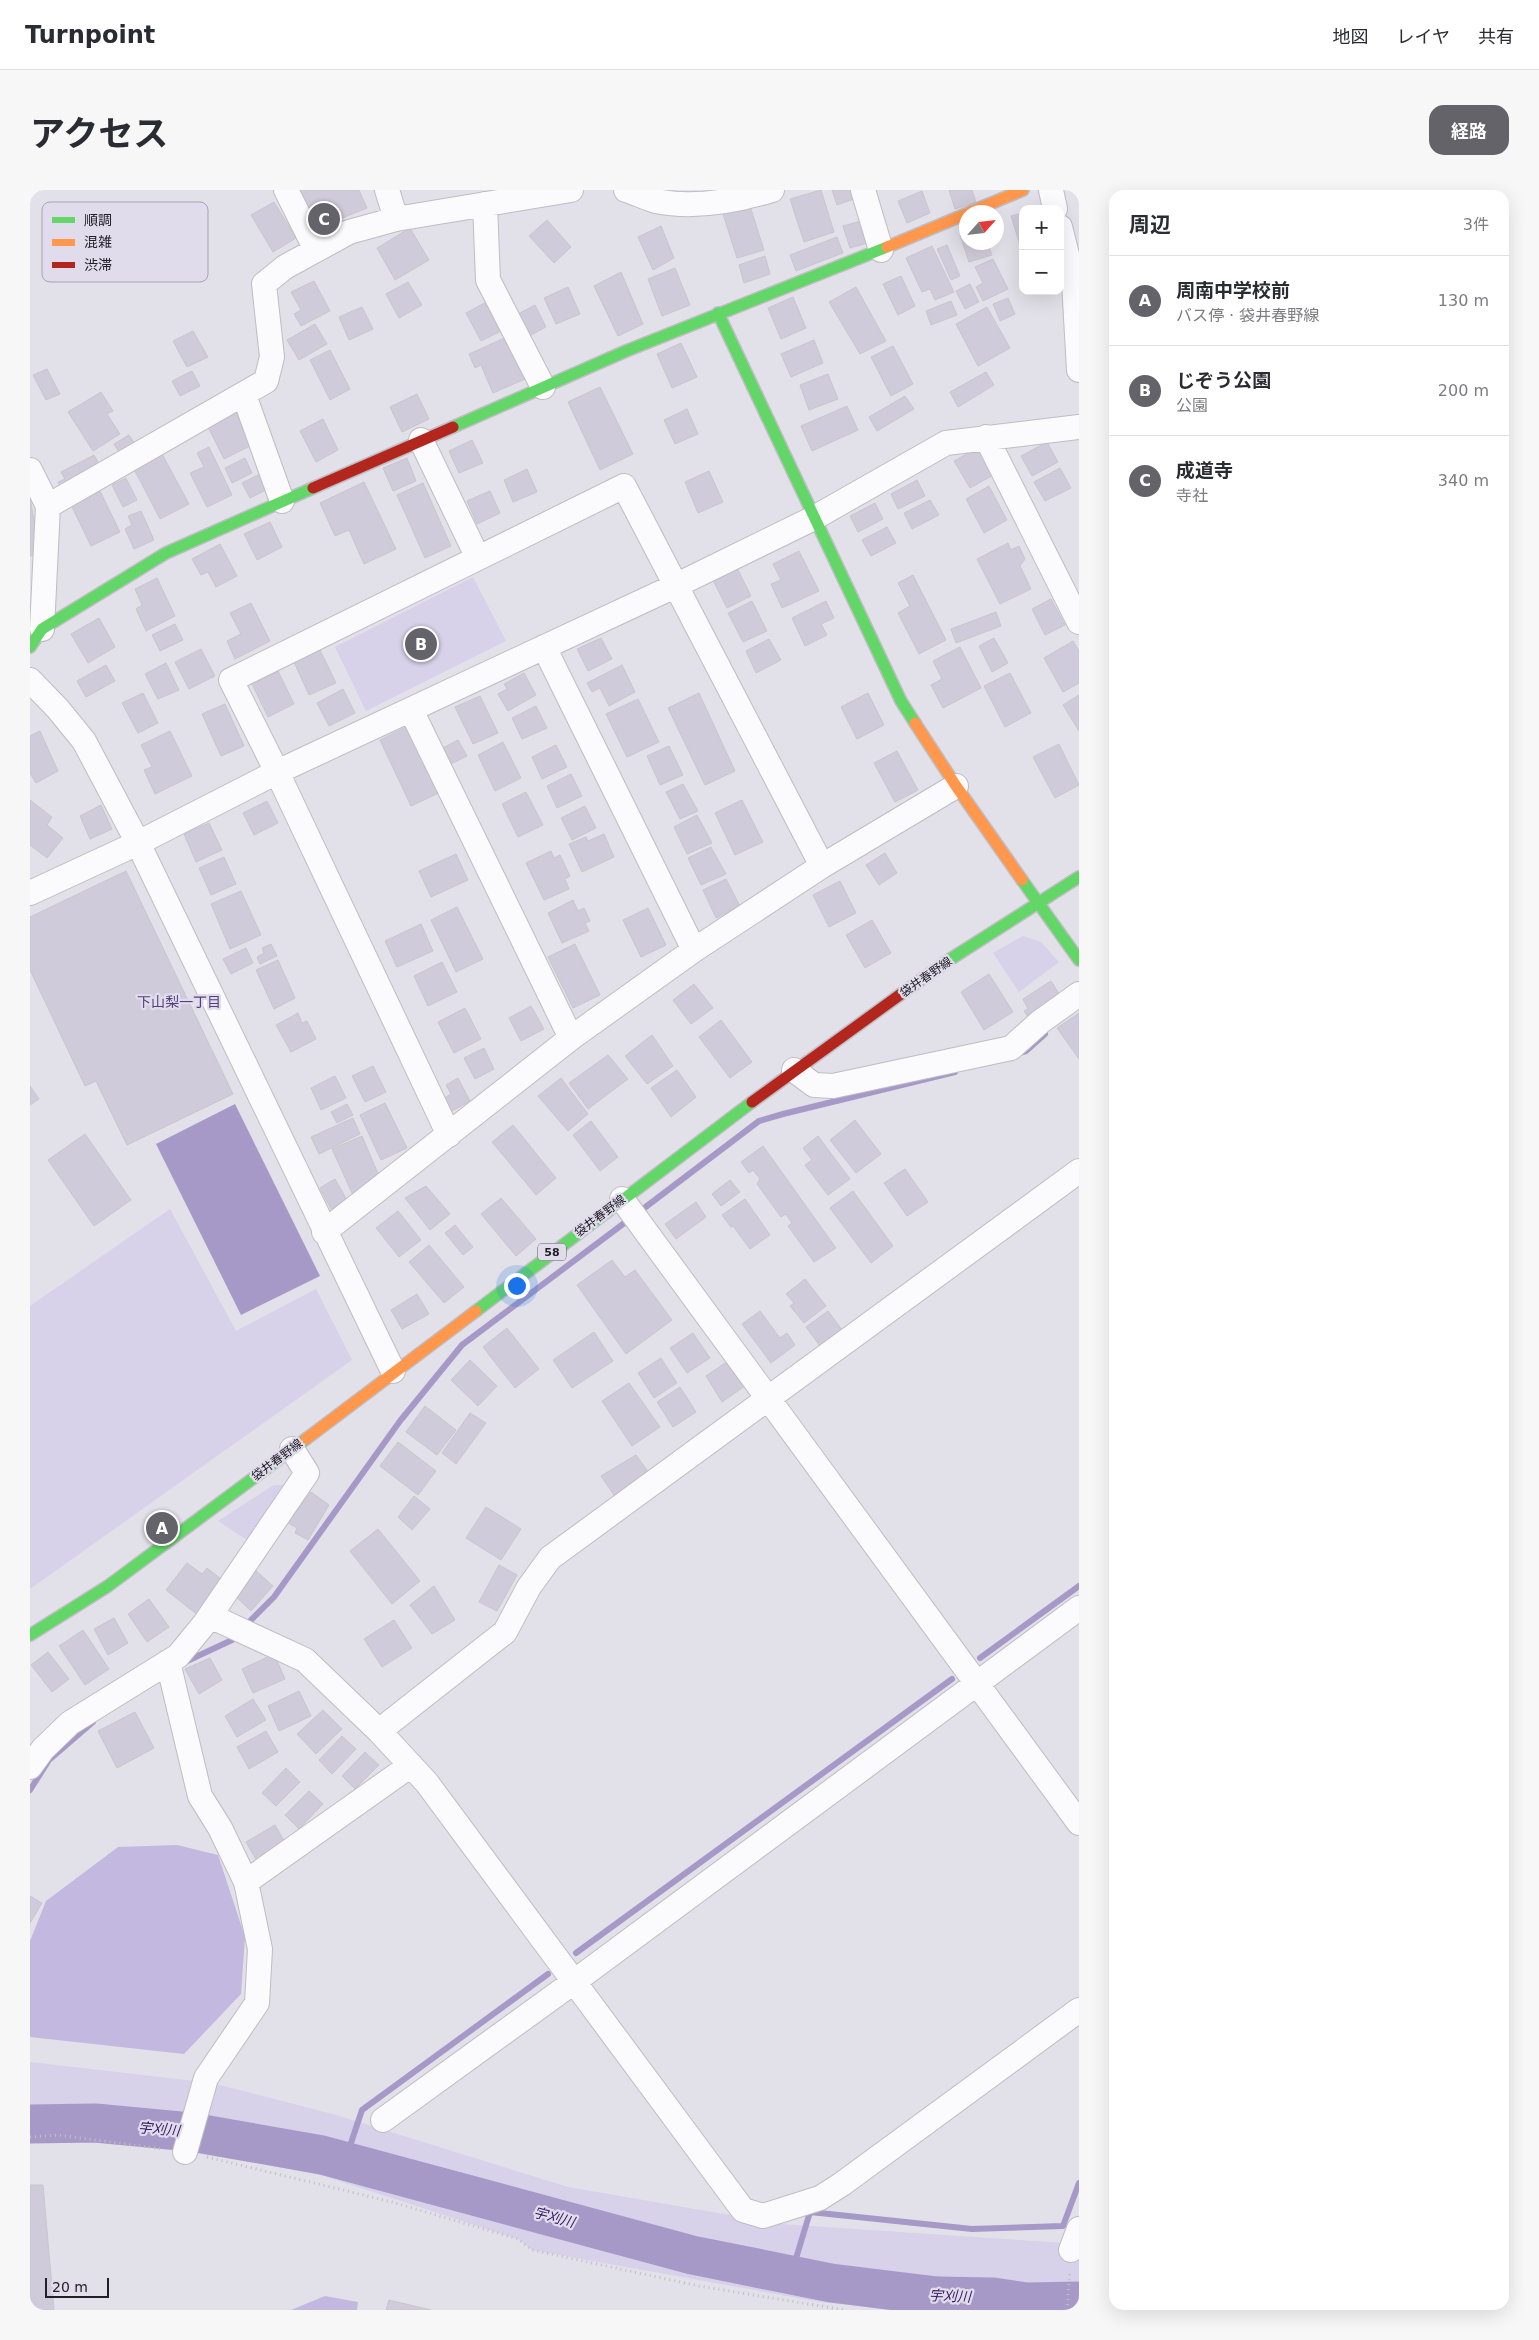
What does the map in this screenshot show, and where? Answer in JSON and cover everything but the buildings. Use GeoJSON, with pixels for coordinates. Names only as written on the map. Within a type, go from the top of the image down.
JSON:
{"type":"FeatureCollection","features":[{"type":"Feature","properties":{"kind":"street"},"geometry":{"type":"LineString","coordinates":[[286,190],[316,250]]}},
{"type":"Feature","properties":{"kind":"street"},"geometry":{"type":"LineString","coordinates":[[387,190],[396,219]]}},
{"type":"Feature","properties":{"kind":"street"},"geometry":{"type":"LineString","coordinates":[[48,506],[266,381],[272,357],[264,284],[285,266],[349,232],[396,219],[571,190]]}},
{"type":"Feature","properties":{"kind":"street"},"geometry":{"type":"LineString","coordinates":[[626,190],[656,201],[696,204],[748,197],[772,190]]}},
{"type":"Feature","properties":{"kind":"street"},"geometry":{"type":"LineString","coordinates":[[863,190],[881,250]]}},
{"type":"Feature","properties":{"kind":"street"},"geometry":{"type":"LineString","coordinates":[[987,205],[1023,190]]}},
{"type":"Feature","properties":{"kind":"street"},"geometry":{"type":"LineString","coordinates":[[1050,190],[1054,205]]}},
{"type":"Feature","properties":{"kind":"street"},"geometry":{"type":"LineString","coordinates":[[485,204],[488,280],[543,387]]}},
{"type":"Feature","properties":{"kind":"street"},"geometry":{"type":"LineString","coordinates":[[36,638],[166,553],[543,387],[718,313],[881,250],[959,217]]}},
{"type":"Feature","properties":{"kind":"street"},"geometry":{"type":"LineString","coordinates":[[1064,241],[1077,282],[1079,370]]}},
{"type":"Feature","properties":{"kind":"street"},"geometry":{"type":"LineString","coordinates":[[718,313],[901,701],[956,786],[1079,960]]}},
{"type":"Feature","properties":{"kind":"street"},"geometry":{"type":"LineString","coordinates":[[244,395],[282,501]]}},
{"type":"Feature","properties":{"kind":"street"},"geometry":{"type":"LineString","coordinates":[[30,893],[138,843],[277,772],[675,586],[814,518],[946,443],[1079,427]]}},
{"type":"Feature","properties":{"kind":"street"},"geometry":{"type":"LineString","coordinates":[[986,437],[1079,622]]}},
{"type":"Feature","properties":{"kind":"street"},"geometry":{"type":"LineString","coordinates":[[422,440],[478,558]]}},
{"type":"Feature","properties":{"kind":"street"},"geometry":{"type":"LineString","coordinates":[[30,470],[48,506],[36,638]]}},
{"type":"Feature","properties":{"kind":"street"},"geometry":{"type":"LineString","coordinates":[[449,1135],[277,772],[231,680],[624,486],[822,866]]}},
{"type":"Feature","properties":{"kind":"street"},"geometry":{"type":"LineString","coordinates":[[544,647],[694,950]]}},
{"type":"Feature","properties":{"kind":"street"},"geometry":{"type":"LineString","coordinates":[[30,680],[58,709],[84,741],[138,843],[324,1232],[393,1371]]}},
{"type":"Feature","properties":{"kind":"street"},"geometry":{"type":"LineString","coordinates":[[411,710],[571,1038]]}},
{"type":"Feature","properties":{"kind":"street"},"geometry":{"type":"LineString","coordinates":[[324,1232],[571,1038],[694,950],[822,866],[956,786]]}},
{"type":"Feature","properties":{"kind":"street","name":"袋井春野線"},"geometry":{"type":"LineString","coordinates":[[30,1635],[108,1586],[794,1070],[949,960],[1079,877]]}},
{"type":"Feature","properties":{"kind":"street"},"geometry":{"type":"LineString","coordinates":[[794,1070],[814,1084],[833,1086],[1011,1048],[1040,1022],[1079,994]]}},
{"type":"Feature","properties":{"kind":"street"},"geometry":{"type":"LineString","coordinates":[[378,1731],[506,1632],[529,1587],[550,1558],[1079,1172]]}},
{"type":"Feature","properties":{"kind":"street"},"geometry":{"type":"LineString","coordinates":[[622,1199],[1079,1823]]}},
{"type":"Feature","properties":{"kind":"street"},"geometry":{"type":"LineString","coordinates":[[30,1768],[43,1749],[70,1724],[178,1656],[210,1616],[308,1473],[292,1449]]}},
{"type":"Feature","properties":{"kind":"street"},"geometry":{"type":"LineString","coordinates":[[384,2120],[575,1982],[1079,1608]]}},
{"type":"Feature","properties":{"kind":"street"},"geometry":{"type":"LineString","coordinates":[[210,1616],[305,1660],[378,1731],[428,1784],[743,2210],[764,2216],[820,2198],[842,2184],[1079,2010]]}},
{"type":"Feature","properties":{"kind":"street"},"geometry":{"type":"LineString","coordinates":[[168,1662],[200,1796],[220,1828],[246,1882],[260,1949],[257,2003],[206,2078],[185,2152]]}},
{"type":"Feature","properties":{"kind":"street"},"geometry":{"type":"LineString","coordinates":[[246,1882],[410,1765]]}},
{"type":"Feature","properties":{"kind":"path"},"geometry":{"type":"LineString","coordinates":[[30,2137],[58,2135],[185,2152],[238,2163],[392,2202],[518,2239],[532,2250],[699,2286],[846,2310]]}},
{"type":"Feature","properties":{"kind":"path"},"geometry":{"type":"LineString","coordinates":[[1067,2310],[1075,2239]]}},
{"type":"Feature","properties":{"kind":"shaded area"},"geometry":{"type":"Polygon","coordinates":[[[473,577],[506,641],[366,711],[335,647],[473,577]]]}},
{"type":"Feature","properties":{"kind":"shaded area"},"geometry":{"type":"Polygon","coordinates":[[[1023,936],[1041,942],[1059,962],[1019,992],[993,953],[1023,936]]]}},
{"type":"Feature","properties":{"kind":"shaded area"},"geometry":{"type":"Polygon","coordinates":[[[235,1104],[320,1276],[241,1315],[156,1144],[235,1104]]]}},
{"type":"Feature","properties":{"kind":"shaded area"},"geometry":{"type":"Polygon","coordinates":[[[170,1209],[236,1331],[316,1289],[352,1360],[30,1589],[30,1306],[170,1209]]]}},
{"type":"Feature","properties":{"kind":"shaded area"},"geometry":{"type":"Polygon","coordinates":[[[274,1485],[290,1485],[252,1543],[218,1521],[274,1485]]]}},
{"type":"Feature","properties":{"kind":"shaded area"},"geometry":{"type":"Polygon","coordinates":[[[177,1845],[218,1855],[245,1937],[241,1994],[184,2054],[30,2037],[30,1941],[46,1901],[118,1847],[177,1845]]]}},
{"type":"Feature","properties":{"kind":"shaded area"},"geometry":{"type":"Polygon","coordinates":[[[30,2062],[212,2083],[336,2115],[568,2187],[781,2224],[1079,2244],[1079,2310],[890,2310],[821,2302],[532,2250],[518,2239],[324,2176],[210,2153],[185,2152],[58,2135],[30,2137],[30,2062]]]}},
{"type":"Feature","properties":{"kind":"shaded area"},"geometry":{"type":"Polygon","coordinates":[[[325,2296],[358,2302],[357,2310],[291,2310],[325,2296]]]}},
{"type":"Feature","properties":{"kind":"waterway"},"geometry":{"type":"LineString","coordinates":[[1019,1053],[1026,1051],[1045,1034]]}},
{"type":"Feature","properties":{"kind":"waterway"},"geometry":{"type":"LineString","coordinates":[[639,1212],[759,1121],[955,1072]]}},
{"type":"Feature","properties":{"kind":"waterway"},"geometry":{"type":"LineString","coordinates":[[244,1627],[274,1597],[400,1421],[462,1345],[631,1218]]}},
{"type":"Feature","properties":{"kind":"waterway"},"geometry":{"type":"LineString","coordinates":[[980,1658],[1079,1586]]}},
{"type":"Feature","properties":{"kind":"waterway"},"geometry":{"type":"LineString","coordinates":[[185,1662],[232,1640],[237,1634]]}},
{"type":"Feature","properties":{"kind":"waterway"},"geometry":{"type":"LineString","coordinates":[[576,1953],[952,1679]]}},
{"type":"Feature","properties":{"kind":"waterway"},"geometry":{"type":"LineString","coordinates":[[30,1790],[49,1760],[93,1722]]}},
{"type":"Feature","properties":{"kind":"waterway"},"geometry":{"type":"LineString","coordinates":[[345,2161],[362,2110],[548,1974]]}},
{"type":"Feature","properties":{"kind":"waterway","name":"宇刈川"},"geometry":{"type":"LineString","coordinates":[[30,2124],[95,2123],[191,2132],[322,2155],[692,2255],[831,2283],[937,2296],[993,2297],[1027,2302],[1079,2301]]}},
{"type":"Feature","properties":{"kind":"waterway"},"geometry":{"type":"LineString","coordinates":[[791,2275],[810,2212],[972,2229],[1063,2226],[1079,2183]]}},
{"type":"Feature","properties":{"kind":"traffic: fast"},"geometry":{"type":"LineString","coordinates":[[453,427],[626,351],[887,247]]}},
{"type":"Feature","properties":{"kind":"traffic: fast"},"geometry":{"type":"LineString","coordinates":[[718,313],[901,701],[915,723]]}},
{"type":"Feature","properties":{"kind":"traffic: fast"},"geometry":{"type":"LineString","coordinates":[[30,647],[42,629],[166,553],[313,488]]}},
{"type":"Feature","properties":{"kind":"traffic: fast"},"geometry":{"type":"LineString","coordinates":[[901,994],[949,960],[1079,877]]}},
{"type":"Feature","properties":{"kind":"traffic: fast"},"geometry":{"type":"LineString","coordinates":[[1022,880],[1079,960]]}},
{"type":"Feature","properties":{"kind":"traffic: fast"},"geometry":{"type":"LineString","coordinates":[[476,1311],[752,1102]]}},
{"type":"Feature","properties":{"kind":"traffic: fast"},"geometry":{"type":"LineString","coordinates":[[30,1635],[108,1586],[306,1439]]}},
{"type":"Feature","properties":{"kind":"traffic: slow"},"geometry":{"type":"LineString","coordinates":[[987,205],[1023,190]]}},
{"type":"Feature","properties":{"kind":"traffic: slow"},"geometry":{"type":"LineString","coordinates":[[887,247],[959,217]]}},
{"type":"Feature","properties":{"kind":"traffic: slow"},"geometry":{"type":"LineString","coordinates":[[915,723],[956,786],[1022,880]]}},
{"type":"Feature","properties":{"kind":"traffic: slow"},"geometry":{"type":"LineString","coordinates":[[306,1439],[476,1311]]}},
{"type":"Feature","properties":{"kind":"traffic: jam"},"geometry":{"type":"LineString","coordinates":[[313,488],[453,427]]}},
{"type":"Feature","properties":{"kind":"traffic: jam"},"geometry":{"type":"LineString","coordinates":[[752,1102],[901,994]]}},
{"type":"Feature","properties":{"kind":"place","name":"成道寺"},"geometry":{"type":"Point","coordinates":[324,219]}},
{"type":"Feature","properties":{"kind":"place","name":"じぞう公園"},"geometry":{"type":"Point","coordinates":[421,644]}},
{"type":"Feature","properties":{"kind":"place","name":"周南中学校前"},"geometry":{"type":"Point","coordinates":[162,1528]}},
{"type":"Feature","properties":{"kind":"district","name":"下山梨一丁目"},"geometry":{"type":"Point","coordinates":[179,1002]}}]}
